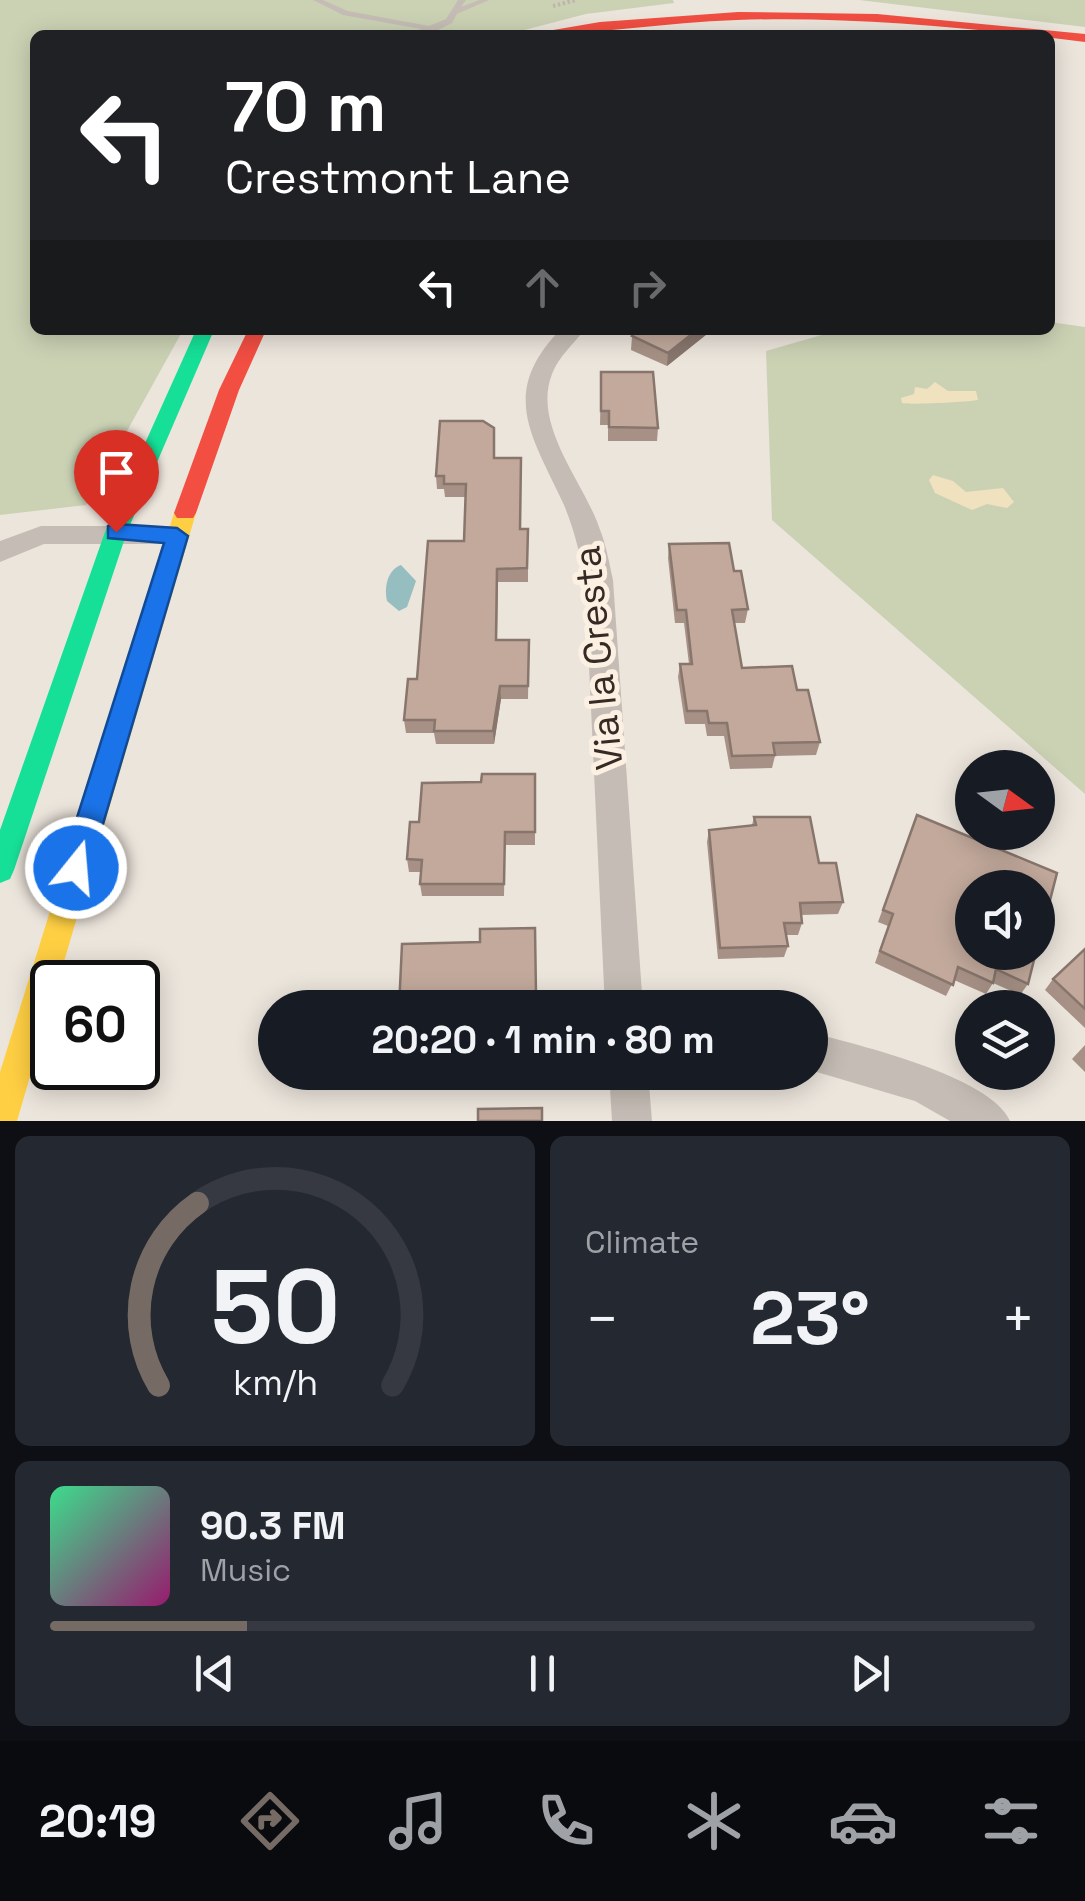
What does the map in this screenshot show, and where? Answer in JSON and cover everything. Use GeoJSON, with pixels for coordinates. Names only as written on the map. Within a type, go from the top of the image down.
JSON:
{"type":"FeatureCollection","features":[{"type":"Feature","properties":{"kind":"main road"},"geometry":{"type":"LineString","coordinates":[[556,30],[664,9],[773,4],[882,9],[1029,30]]}},
{"type":"Feature","properties":{"kind":"main road"},"geometry":{"type":"LineString","coordinates":[[631,30],[716,18],[788,17],[922,30]]}},
{"type":"Feature","properties":{"kind":"main road"},"geometry":{"type":"LineString","coordinates":[[1055,34],[1085,38]]}},
{"type":"Feature","properties":{"kind":"main road"},"geometry":{"type":"LineString","coordinates":[[1055,48],[1085,52]]}},
{"type":"Feature","properties":{"kind":"main road"},"geometry":{"type":"LineString","coordinates":[[0,870],[116,532],[203,335]]}},
{"type":"Feature","properties":{"kind":"main road"},"geometry":{"type":"LineString","coordinates":[[1,1121],[177,536],[230,390],[255,335]]}},
{"type":"Feature","properties":{"kind":"street","name":"Via la Cresta"},"geometry":{"type":"LineString","coordinates":[[569,335],[546,363],[536,421],[585,525],[599,580],[623,990]]}},
{"type":"Feature","properties":{"kind":"street"},"geometry":{"type":"LineString","coordinates":[[0,552],[41,535],[116,532],[177,536]]}},
{"type":"Feature","properties":{"kind":"street"},"geometry":{"type":"LineString","coordinates":[[828,1056],[923,1084],[990,1121]]}},
{"type":"Feature","properties":{"kind":"street"},"geometry":{"type":"LineString","coordinates":[[629,1090],[632,1121]]}},
{"type":"Feature","properties":{"kind":"lane"},"geometry":{"type":"LineString","coordinates":[[317,0],[346,12],[434,29]]}},
{"type":"Feature","properties":{"kind":"lane"},"geometry":{"type":"LineString","coordinates":[[456,12],[462,0]]}},
{"type":"Feature","properties":{"kind":"lane"},"geometry":{"type":"LineString","coordinates":[[430,30],[456,12],[485,0]]}},
{"type":"Feature","properties":{"kind":"green space"},"geometry":{"type":"Polygon","coordinates":[[[0,0],[673,0],[674,3],[586,14],[524,30],[30,30],[30,335],[180,335],[86,505],[0,515],[0,0]]]}},
{"type":"Feature","properties":{"kind":"green space"},"geometry":{"type":"Polygon","coordinates":[[[859,0],[1085,0],[1085,27],[859,0]]]}},
{"type":"Feature","properties":{"kind":"green space"},"geometry":{"type":"Polygon","coordinates":[[[1055,323],[1085,327],[1085,794],[1055,768],[1055,750],[1035,750],[772,520],[766,351],[822,335],[1055,335],[1055,323]]]}},
{"type":"Feature","properties":{"kind":"sand"},"geometry":{"type":"Polygon","coordinates":[[[935,382],[948,391],[976,391],[978,400],[902,403],[901,398],[914,394],[915,387],[927,389],[935,382]]]}},
{"type":"Feature","properties":{"kind":"sand"},"geometry":{"type":"Polygon","coordinates":[[[933,475],[953,481],[966,492],[1003,488],[1014,502],[1007,508],[987,504],[972,510],[935,493],[929,480],[933,475]]]}},
{"type":"Feature","properties":{"kind":"water"},"geometry":{"type":"Polygon","coordinates":[[[401,565],[416,581],[407,607],[399,611],[387,601],[386,591],[390,575],[401,565]]]}},
{"type":"Feature","properties":{"kind":"building"},"geometry":{"type":"Polygon","coordinates":[[[633,335],[691,335],[668,353],[633,335]]]}},
{"type":"Feature","properties":{"kind":"building"},"geometry":{"type":"Polygon","coordinates":[[[601,372],[653,372],[658,428],[609,427],[609,411],[601,411],[601,372]]]}},
{"type":"Feature","properties":{"kind":"building"},"geometry":{"type":"Polygon","coordinates":[[[440,421],[483,421],[494,428],[494,458],[521,458],[520,529],[528,529],[527,568],[497,569],[496,640],[529,640],[528,686],[500,686],[493,731],[434,731],[435,720],[404,720],[408,679],[417,679],[428,541],[464,541],[466,484],[444,484],[444,476],[436,476],[440,421]]]}},
{"type":"Feature","properties":{"kind":"building"},"geometry":{"type":"Polygon","coordinates":[[[729,543],[734,571],[741,571],[748,609],[732,610],[742,668],[792,666],[797,690],[808,690],[820,742],[773,743],[775,755],[732,756],[727,723],[709,723],[707,711],[687,711],[680,664],[692,664],[686,610],[677,610],[669,544],[729,543]]]}},
{"type":"Feature","properties":{"kind":"building"},"geometry":{"type":"Polygon","coordinates":[[[482,774],[535,774],[535,832],[505,832],[504,884],[420,884],[422,860],[407,859],[410,822],[419,822],[422,783],[481,782],[482,774]]]}},
{"type":"Feature","properties":{"kind":"building"},"geometry":{"type":"Polygon","coordinates":[[[917,815],[955,831],[955,850],[1001,850],[1050,870],[955,870],[957,970],[953,985],[880,951],[893,914],[883,910],[917,815]]]}},
{"type":"Feature","properties":{"kind":"building"},"geometry":{"type":"Polygon","coordinates":[[[754,817],[810,817],[819,863],[836,863],[843,902],[800,903],[802,923],[784,923],[788,946],[720,948],[709,830],[756,825],[754,817]]]}},
{"type":"Feature","properties":{"kind":"building"},"geometry":{"type":"Polygon","coordinates":[[[535,928],[536,990],[400,990],[402,944],[480,942],[480,929],[535,928]]]}},
{"type":"Feature","properties":{"kind":"building"},"geometry":{"type":"Polygon","coordinates":[[[1085,949],[1085,1009],[1053,979],[1085,949]]]}},
{"type":"Feature","properties":{"kind":"building"},"geometry":{"type":"Polygon","coordinates":[[[965,970],[996,970],[993,983],[965,970]]]}},
{"type":"Feature","properties":{"kind":"building"},"geometry":{"type":"Polygon","coordinates":[[[998,970],[1032,970],[1028,984],[998,970]]]}},
{"type":"Feature","properties":{"kind":"building"},"geometry":{"type":"Polygon","coordinates":[[[542,1108],[542,1121],[478,1121],[478,1109],[542,1108]]]}},
{"type":"Feature","properties":{"kind":"traffic: fast"},"geometry":{"type":"LineString","coordinates":[[0,870],[116,532],[203,335]]}},
{"type":"Feature","properties":{"kind":"traffic: slow"},"geometry":{"type":"LineString","coordinates":[[1,1121],[185,513]]}},
{"type":"Feature","properties":{"kind":"traffic: jam"},"geometry":{"type":"LineString","coordinates":[[565,30],[669,19],[808,15],[1023,30]]}},
{"type":"Feature","properties":{"kind":"traffic: jam"},"geometry":{"type":"LineString","coordinates":[[1055,34],[1085,38]]}},
{"type":"Feature","properties":{"kind":"traffic: jam"},"geometry":{"type":"LineString","coordinates":[[185,513],[229,390],[255,335]]}},
{"type":"Feature","properties":{"kind":"route"},"geometry":{"type":"LineString","coordinates":[[76,868],[177,536],[116,532]]}}]}
